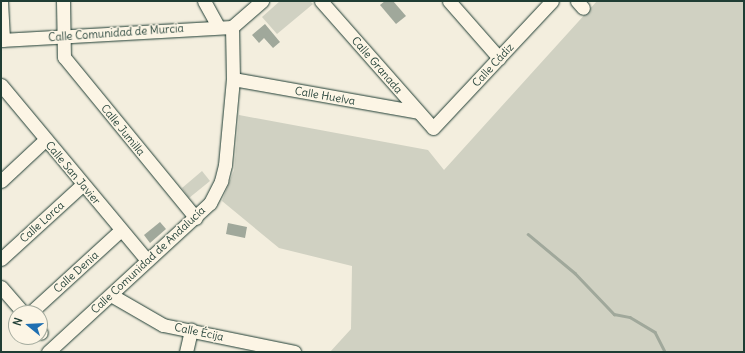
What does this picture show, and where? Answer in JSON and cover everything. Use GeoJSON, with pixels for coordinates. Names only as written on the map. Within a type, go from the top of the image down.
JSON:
{"type":"FeatureCollection","features":[{"type":"Feature","properties":{"kind":"street"},"geometry":{"type":"LineString","coordinates":[[1,1],[2,40]]}},
{"type":"Feature","properties":{"kind":"street","name":"Calle Jumilla"},"geometry":{"type":"LineString","coordinates":[[63,1],[64,57],[196,218]]}},
{"type":"Feature","properties":{"kind":"street"},"geometry":{"type":"LineString","coordinates":[[204,1],[218,26]]}},
{"type":"Feature","properties":{"kind":"street"},"geometry":{"type":"LineString","coordinates":[[232,27],[262,1]]}},
{"type":"Feature","properties":{"kind":"street","name":"Calle Granada"},"geometry":{"type":"LineString","coordinates":[[321,1],[433,128]]}},
{"type":"Feature","properties":{"kind":"street"},"geometry":{"type":"LineString","coordinates":[[449,1],[499,58]]}},
{"type":"Feature","properties":{"kind":"street","name":"Calle Cádiz"},"geometry":{"type":"LineString","coordinates":[[433,128],[552,1]]}},
{"type":"Feature","properties":{"kind":"street","name":"Calle Comunidad de Murcia"},"geometry":{"type":"LineString","coordinates":[[2,40],[218,26],[232,27]]}},
{"type":"Feature","properties":{"kind":"street","name":"Calle Comunidad de Andalucía"},"geometry":{"type":"LineString","coordinates":[[48,352],[147,260],[196,218],[210,203],[221,181],[225,165],[233,79],[232,27]]}},
{"type":"Feature","properties":{"kind":"street","name":"Calle Huelva"},"geometry":{"type":"LineString","coordinates":[[233,79],[418,112]]}},
{"type":"Feature","properties":{"kind":"street","name":"Calle San Javier"},"geometry":{"type":"LineString","coordinates":[[4,93],[147,260]]}},
{"type":"Feature","properties":{"kind":"street"},"geometry":{"type":"LineString","coordinates":[[1,180],[45,140]]}},
{"type":"Feature","properties":{"kind":"street","name":"Calle Lorca"},"geometry":{"type":"LineString","coordinates":[[1,259],[83,184]]}},
{"type":"Feature","properties":{"kind":"street","name":"Calle Denia"},"geometry":{"type":"LineString","coordinates":[[39,305],[121,230]]}},
{"type":"Feature","properties":{"kind":"street"},"geometry":{"type":"LineString","coordinates":[[1,287],[17,305]]}},
{"type":"Feature","properties":{"kind":"street","name":"Calle Écija"},"geometry":{"type":"LineString","coordinates":[[111,295],[163,325],[294,352]]}},
{"type":"Feature","properties":{"kind":"street"},"geometry":{"type":"LineString","coordinates":[[186,352],[190,330]]}},
{"type":"Feature","properties":{"kind":"shaded area"},"geometry":{"type":"Polygon","coordinates":[[[280,1],[310,1],[313,4],[277,34],[262,17],[280,1]]]}},
{"type":"Feature","properties":{"kind":"shaded area"},"geometry":{"type":"Polygon","coordinates":[[[385,1],[393,1],[406,16],[396,24],[380,5],[385,1]]]}},
{"type":"Feature","properties":{"kind":"shaded area"},"geometry":{"type":"Polygon","coordinates":[[[597,1],[744,1],[744,352],[330,352],[351,329],[352,266],[279,248],[222,201],[234,170],[239,115],[428,150],[444,170],[597,1]]]}},
{"type":"Feature","properties":{"kind":"shaded area"},"geometry":{"type":"Polygon","coordinates":[[[265,24],[280,42],[273,48],[264,38],[259,43],[252,35],[265,24]]]}},
{"type":"Feature","properties":{"kind":"shaded area"},"geometry":{"type":"Polygon","coordinates":[[[202,171],[210,181],[189,198],[182,188],[202,171]]]}},
{"type":"Feature","properties":{"kind":"shaded area"},"geometry":{"type":"Polygon","coordinates":[[[160,222],[166,229],[150,243],[144,235],[160,222]]]}},
{"type":"Feature","properties":{"kind":"shaded area"},"geometry":{"type":"Polygon","coordinates":[[[228,223],[247,227],[245,238],[226,234],[228,223]]]}},
{"type":"Feature","properties":{"kind":"waterway"},"geometry":{"type":"LineString","coordinates":[[528,234],[575,273],[614,314],[630,317],[655,332],[665,352]]}}]}
